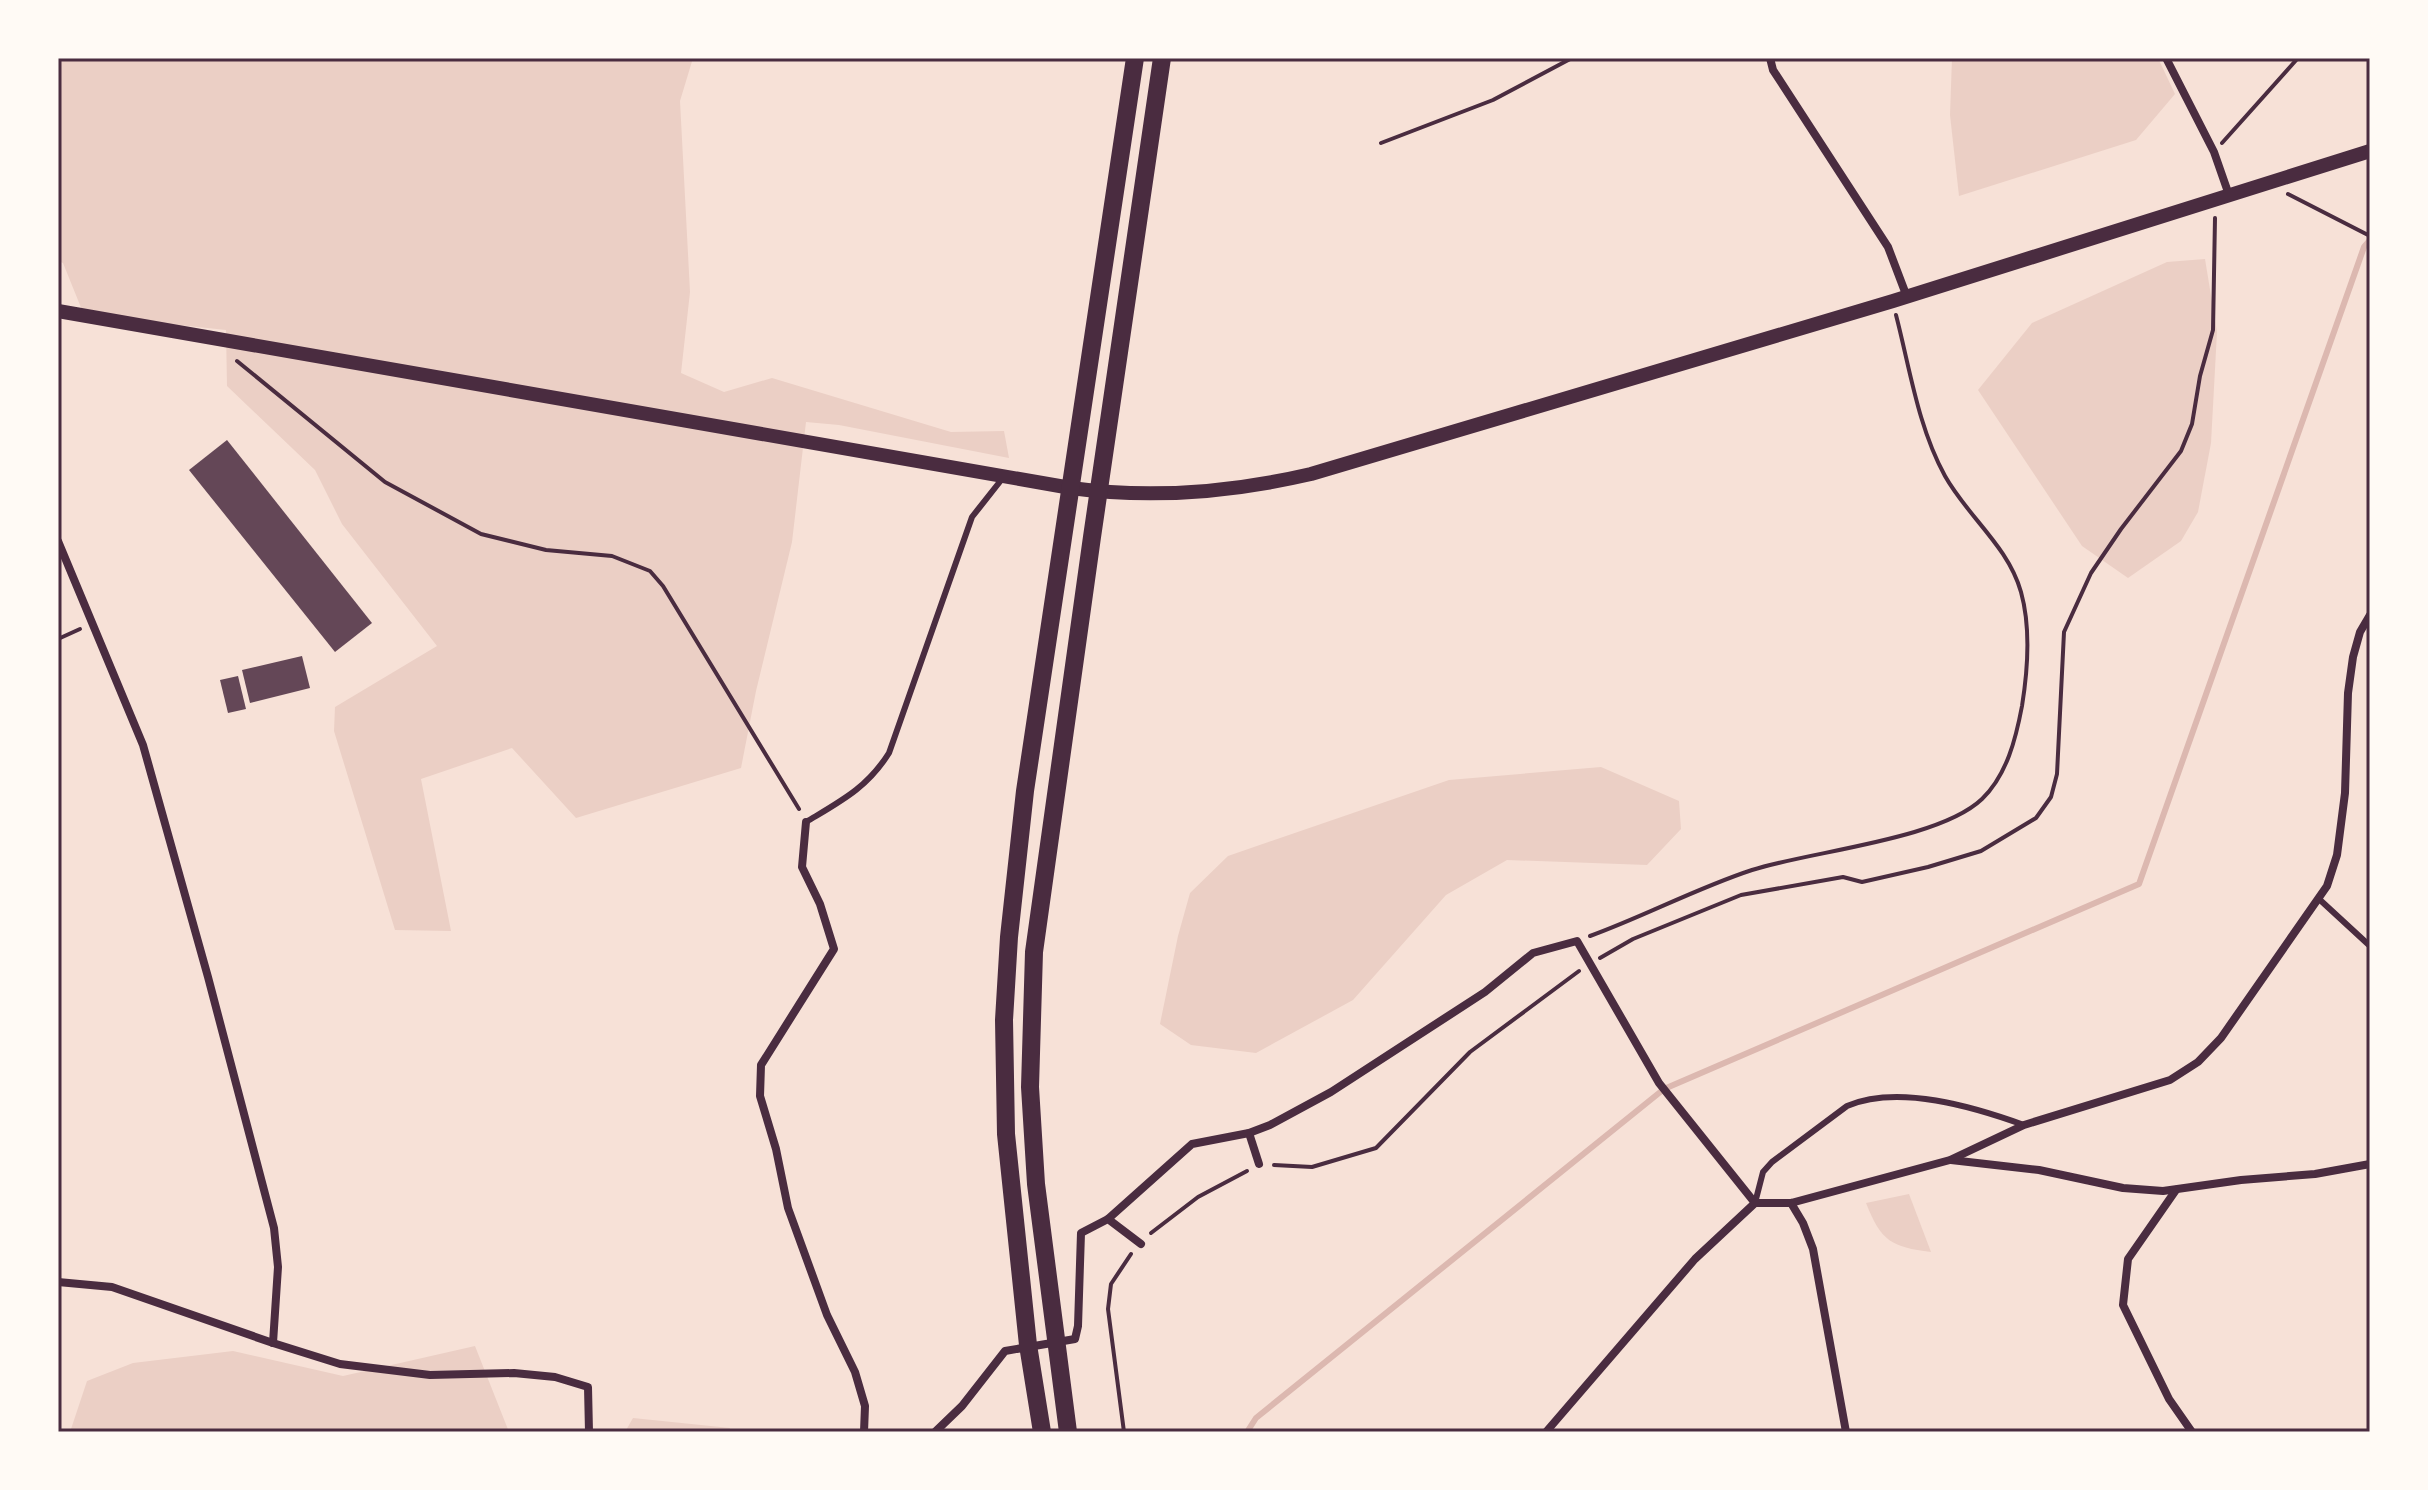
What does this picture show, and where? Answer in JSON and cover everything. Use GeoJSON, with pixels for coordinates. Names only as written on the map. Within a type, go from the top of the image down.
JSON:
{"type":"FeatureCollection","features":[{"type":"Feature","properties":{"kind":"highway"},"geometry":{"type":"LineString","coordinates":[[1042,1432],[1028,1345],[1006,1134],[1004,1020],[1009,937],[1025,791],[1135,58]]}},
{"type":"Feature","properties":{"kind":"highway"},"geometry":{"type":"LineString","coordinates":[[1068,1432],[1036,1184],[1030,1087],[1034,952],[1162,58]]}},
{"type":"Feature","properties":{"kind":"street"},"geometry":{"type":"LineString","coordinates":[[1770,58],[1773,70],[1888,247],[1900,299]]}},
{"type":"Feature","properties":{"kind":"street"},"geometry":{"type":"LineString","coordinates":[[2166,58],[2214,152],[2222,197]]}},
{"type":"Feature","properties":{"kind":"street"},"geometry":{"type":"LineString","coordinates":[[58,311],[1071,488],[1099,492],[1170,493],[1278,482],[1311,474],[1900,299],[2370,151]]}},
{"type":"Feature","properties":{"kind":"street"},"geometry":{"type":"LineString","coordinates":[[58,541],[143,745],[204,962],[274,1228],[278,1267],[273,1343]]}},
{"type":"Feature","properties":{"kind":"street"},"geometry":{"type":"LineString","coordinates":[[1546,1432],[1695,1259],[1755,1203],[1791,1203],[1950,1160],[2024,1125],[2170,1080],[2198,1062],[2221,1038],[2327,886],[2337,855],[2345,793],[2348,693],[2360,632],[2370,615]]}},
{"type":"Feature","properties":{"kind":"street"},"geometry":{"type":"LineString","coordinates":[[806,822],[802,867],[820,904],[834,949],[761,1065],[760,1096],[776,1149],[788,1208],[827,1315],[855,1372],[865,1406],[864,1432]]}},
{"type":"Feature","properties":{"kind":"street"},"geometry":{"type":"LineString","coordinates":[[935,1432],[962,1406],[1005,1351],[1075,1339],[1081,1233],[1108,1219],[1192,1144],[1249,1133],[1331,1092],[1485,992],[1533,953],[1577,941],[1669,1098],[1755,1203]]}},
{"type":"Feature","properties":{"kind":"street"},"geometry":{"type":"LineString","coordinates":[[1249,1133],[1259,1164]]}},
{"type":"Feature","properties":{"kind":"street"},"geometry":{"type":"LineString","coordinates":[[1950,1160],[2039,1170],[2123,1188],[2163,1191],[2315,1174],[2370,1164]]}},
{"type":"Feature","properties":{"kind":"street"},"geometry":{"type":"LineString","coordinates":[[2176,1190],[2128,1259],[2123,1305],[2169,1399],[2192,1432]]}},
{"type":"Feature","properties":{"kind":"street"},"geometry":{"type":"LineString","coordinates":[[1791,1203],[1813,1249],[1846,1432]]}},
{"type":"Feature","properties":{"kind":"street"},"geometry":{"type":"LineString","coordinates":[[1108,1219],[1141,1244]]}},
{"type":"Feature","properties":{"kind":"street"},"geometry":{"type":"LineString","coordinates":[[58,1282],[112,1287],[340,1364],[430,1375],[514,1373],[555,1377],[588,1387],[589,1432]]}},
{"type":"Feature","properties":{"kind":"lane"},"geometry":{"type":"LineString","coordinates":[[806,822],[859,790],[877,772],[889,753],[972,517],[1004,476]]}},
{"type":"Feature","properties":{"kind":"lane"},"geometry":{"type":"LineString","coordinates":[[2319,899],[2370,946]]}},
{"type":"Feature","properties":{"kind":"lane"},"geometry":{"type":"LineString","coordinates":[[1755,1203],[1763,1172],[1772,1162],[1856,1102],[1911,1098],[1969,1106],[2024,1125]]}},
{"type":"Feature","properties":{"kind":"path"},"geometry":{"type":"LineString","coordinates":[[1381,143],[1493,100],[1572,58]]}},
{"type":"Feature","properties":{"kind":"path"},"geometry":{"type":"LineString","coordinates":[[2214,152],[2298,58]]}},
{"type":"Feature","properties":{"kind":"path"},"geometry":{"type":"LineString","coordinates":[[2268,184],[2370,236]]}},
{"type":"Feature","properties":{"kind":"path"},"geometry":{"type":"LineString","coordinates":[[1124,1432],[1108,1309],[1111,1284],[1120,1267],[1162,1222],[1198,1197],[1259,1164],[1312,1167],[1376,1148],[1470,1052],[1590,963],[1633,939],[1741,895],[1843,877],[1862,882],[1928,867],[1981,851],[2036,818],[2051,797],[2057,774],[2064,632],[2091,573],[2181,451],[2192,424],[2200,376],[2213,330],[2222,197]]}},
{"type":"Feature","properties":{"kind":"path"},"geometry":{"type":"LineString","coordinates":[[1577,941],[1752,870],[1907,833],[1955,817],[1982,799],[2008,759],[2026,682],[2027,624],[2021,591],[1998,547],[1968,512],[1945,476],[1926,434],[1900,299]]}},
{"type":"Feature","properties":{"kind":"path"},"geometry":{"type":"LineString","coordinates":[[209,337],[385,482],[481,534],[546,550],[612,556],[650,571],[663,586],[806,822]]}},
{"type":"Feature","properties":{"kind":"path"},"geometry":{"type":"LineString","coordinates":[[58,639],[93,623]]}},
{"type":"Feature","properties":{"kind":"shaded area"},"geometry":{"type":"Polygon","coordinates":[[[58,58],[693,58],[680,101],[690,292],[681,373],[724,392],[772,378],[951,432],[1004,431],[1009,458],[839,425],[806,422],[792,542],[741,768],[576,818],[512,748],[421,779],[451,931],[395,930],[334,731],[335,707],[437,646],[342,524],[315,470],[227,386],[226,330],[84,315],[63,263],[58,261],[58,58]]]}},
{"type":"Feature","properties":{"kind":"shaded area"},"geometry":{"type":"Polygon","coordinates":[[[1952,58],[2158,58],[2175,94],[2136,140],[1959,196],[1950,115],[1952,58]]]}},
{"type":"Feature","properties":{"kind":"shaded area"},"geometry":{"type":"Polygon","coordinates":[[[2205,259],[2217,332],[2211,443],[2198,512],[2181,541],[2128,578],[2082,546],[1978,390],[2032,323],[2167,262],[2205,259]]]}},
{"type":"Feature","properties":{"kind":"shaded area"},"geometry":{"type":"Polygon","coordinates":[[[1601,767],[1679,801],[1681,829],[1647,865],[1507,860],[1446,895],[1353,1000],[1256,1053],[1191,1045],[1160,1024],[1190,893],[1228,856],[1449,780],[1601,767]]]}},
{"type":"Feature","properties":{"kind":"shaded area"},"geometry":{"type":"Polygon","coordinates":[[[1909,1194],[1931,1252],[1906,1248],[1889,1240],[1877,1226],[1866,1203],[1909,1194]]]}},
{"type":"Feature","properties":{"kind":"shaded area"},"geometry":{"type":"Polygon","coordinates":[[[475,1346],[509,1432],[70,1432],[87,1381],[133,1363],[233,1351],[343,1376],[475,1346]]]}},
{"type":"Feature","properties":{"kind":"shaded area"},"geometry":{"type":"Polygon","coordinates":[[[633,1418],[730,1428],[728,1432],[625,1432],[633,1418]]]}},
{"type":"Feature","properties":{"kind":"building"},"geometry":{"type":"Polygon","coordinates":[[[227,440],[372,623],[335,652],[189,470],[227,440]]]}},
{"type":"Feature","properties":{"kind":"building"},"geometry":{"type":"Polygon","coordinates":[[[302,656],[310,688],[250,703],[242,670],[302,656]]]}},
{"type":"Feature","properties":{"kind":"building"},"geometry":{"type":"Polygon","coordinates":[[[238,676],[246,709],[228,713],[220,680],[238,676]]]}},
{"type":"Feature","properties":{"kind":"waterway"},"geometry":{"type":"LineString","coordinates":[[1247,1432],[1256,1418],[1664,1089],[2139,884],[2364,247],[2370,240]]}}]}
